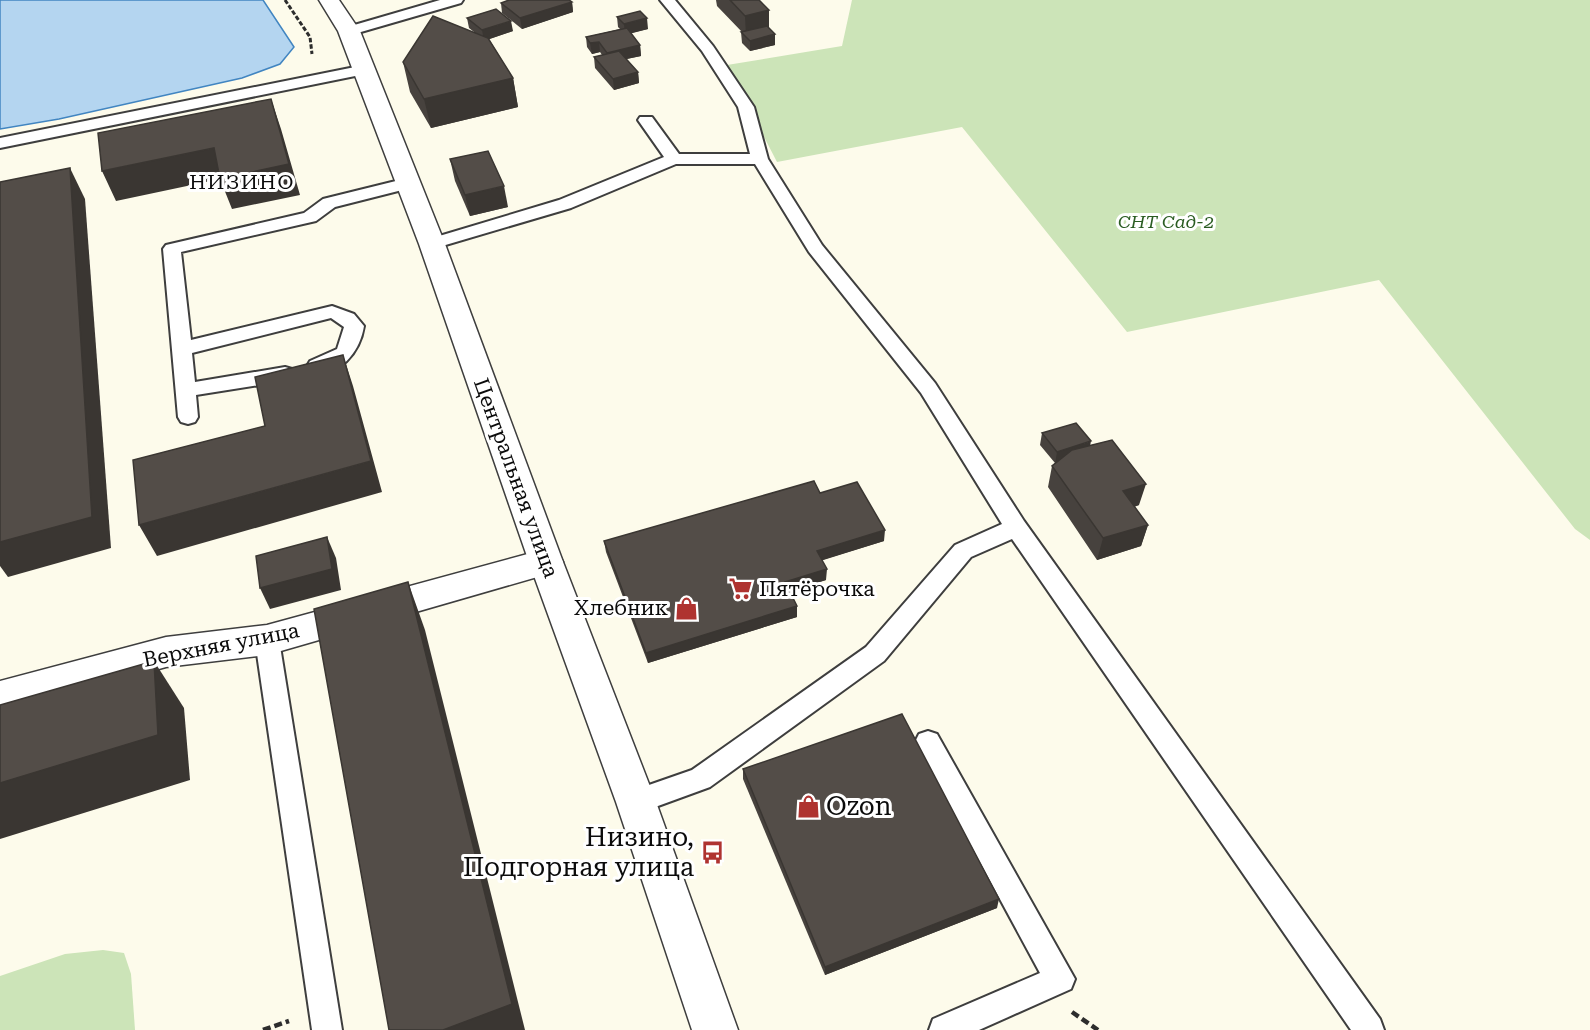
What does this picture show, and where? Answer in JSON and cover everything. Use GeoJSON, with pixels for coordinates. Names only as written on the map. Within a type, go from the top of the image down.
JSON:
{"type":"FeatureCollection","features":[{"type":"Feature","properties":{"kind":"street","name":"Центральная улица"},"geometry":{"type":"LineString","coordinates":[[329,0],[349,31],[432,244],[546,562],[636,802],[715,1030]]}},
{"type":"Feature","properties":{"kind":"street","name":"Верхняя улица"},"geometry":{"type":"LineString","coordinates":[[0,698],[166,652],[267,640],[546,562]]}},
{"type":"Feature","properties":{"kind":"lane"},"geometry":{"type":"LineString","coordinates":[[349,31],[456,0]]}},
{"type":"Feature","properties":{"kind":"lane"},"geometry":{"type":"LineString","coordinates":[[667,0],[708,49],[746,106],[760,159],[815,248],[928,388],[1016,526],[1369,1030]]}},
{"type":"Feature","properties":{"kind":"lane"},"geometry":{"type":"LineString","coordinates":[[0,143],[365,70]]}},
{"type":"Feature","properties":{"kind":"lane"},"geometry":{"type":"LineString","coordinates":[[646,120],[674,159]]}},
{"type":"Feature","properties":{"kind":"lane"},"geometry":{"type":"LineString","coordinates":[[432,244],[566,204],[674,159],[760,159]]}},
{"type":"Feature","properties":{"kind":"lane"},"geometry":{"type":"LineString","coordinates":[[188,417],[172,249],[310,217],[329,202],[408,183]]}},
{"type":"Feature","properties":{"kind":"lane"},"geometry":{"type":"LineString","coordinates":[[182,349],[332,312],[347,318],[354,326],[352,342],[340,359],[292,373],[186,390]]}},
{"type":"Feature","properties":{"kind":"lane"},"geometry":{"type":"LineString","coordinates":[[636,802],[701,779],[856,668],[875,654],[963,551],[1016,526]]}},
{"type":"Feature","properties":{"kind":"lane"},"geometry":{"type":"LineString","coordinates":[[267,640],[327,1030]]}},
{"type":"Feature","properties":{"kind":"lane"},"geometry":{"type":"LineString","coordinates":[[928,742],[1060,979],[944,1030]]}},
{"type":"Feature","properties":{"kind":"path"},"geometry":{"type":"LineString","coordinates":[[285,0],[310,37],[312,82]]}},
{"type":"Feature","properties":{"kind":"green space","name":"СНТ Сад-2"},"geometry":{"type":"Polygon","coordinates":[[[852,0],[1590,0],[1590,540],[1575,529],[1379,280],[1127,332],[962,127],[777,162],[727,65],[842,46],[852,0]]]}},
{"type":"Feature","properties":{"kind":"green space"},"geometry":{"type":"Polygon","coordinates":[[[103,950],[124,953],[131,974],[135,1030],[0,1030],[0,976],[65,954],[103,950]]]}},
{"type":"Feature","properties":{"kind":"water"},"geometry":{"type":"Polygon","coordinates":[[[0,0],[263,0],[294,47],[280,64],[242,78],[59,119],[0,129],[0,0]]]}},
{"type":"Feature","properties":{"kind":"building"},"geometry":{"type":"Polygon","coordinates":[[[509,0],[569,0],[572,2],[520,18],[501,3],[509,0]]]}},
{"type":"Feature","properties":{"kind":"building"},"geometry":{"type":"Polygon","coordinates":[[[730,0],[759,0],[769,10],[745,16],[730,0]]]}},
{"type":"Feature","properties":{"kind":"building"},"geometry":{"type":"Polygon","coordinates":[[[496,9],[511,21],[482,30],[467,18],[496,9]]]}},
{"type":"Feature","properties":{"kind":"building"},"geometry":{"type":"Polygon","coordinates":[[[640,11],[647,18],[624,24],[617,17],[640,11]]]}},
{"type":"Feature","properties":{"kind":"building"},"geometry":{"type":"Polygon","coordinates":[[[433,16],[488,38],[513,78],[424,99],[403,62],[433,16]]]}},
{"type":"Feature","properties":{"kind":"building"},"geometry":{"type":"Polygon","coordinates":[[[767,26],[775,34],[750,41],[741,32],[767,26]]]}},
{"type":"Feature","properties":{"kind":"building"},"geometry":{"type":"Polygon","coordinates":[[[627,28],[640,45],[607,53],[599,42],[590,43],[586,37],[627,28]]]}},
{"type":"Feature","properties":{"kind":"building"},"geometry":{"type":"Polygon","coordinates":[[[619,51],[638,72],[613,79],[594,57],[619,51]]]}},
{"type":"Feature","properties":{"kind":"building"},"geometry":{"type":"Polygon","coordinates":[[[271,99],[289,164],[220,179],[214,148],[102,171],[98,133],[271,99]]]}},
{"type":"Feature","properties":{"kind":"building"},"geometry":{"type":"Polygon","coordinates":[[[488,151],[504,186],[465,195],[450,159],[488,151]]]}},
{"type":"Feature","properties":{"kind":"building"},"geometry":{"type":"Polygon","coordinates":[[[70,168],[92,517],[0,542],[0,182],[70,168]]]}},
{"type":"Feature","properties":{"kind":"building"},"geometry":{"type":"Polygon","coordinates":[[[343,355],[371,461],[139,525],[133,460],[265,426],[255,377],[343,355]]]}},
{"type":"Feature","properties":{"kind":"building"},"geometry":{"type":"Polygon","coordinates":[[[1076,423],[1091,441],[1057,452],[1042,433],[1076,423]]]}},
{"type":"Feature","properties":{"kind":"building"},"geometry":{"type":"Polygon","coordinates":[[[1112,440],[1146,484],[1123,491],[1148,525],[1103,538],[1052,466],[1072,450],[1112,440]]]}},
{"type":"Feature","properties":{"kind":"building"},"geometry":{"type":"Polygon","coordinates":[[[814,481],[820,493],[857,482],[885,530],[817,551],[827,569],[785,582],[797,606],[646,653],[604,541],[814,481]]]}},
{"type":"Feature","properties":{"kind":"building"},"geometry":{"type":"Polygon","coordinates":[[[327,537],[332,569],[260,588],[256,556],[327,537]]]}},
{"type":"Feature","properties":{"kind":"building"},"geometry":{"type":"Polygon","coordinates":[[[408,582],[512,1004],[443,1030],[389,1030],[314,609],[408,582]]]}},
{"type":"Feature","properties":{"kind":"building"},"geometry":{"type":"Polygon","coordinates":[[[154,661],[158,735],[0,783],[0,705],[154,661]]]}},
{"type":"Feature","properties":{"kind":"building"},"geometry":{"type":"Polygon","coordinates":[[[902,714],[999,899],[825,967],[743,769],[902,714]]]}},
{"type":"Feature","properties":{"kind":"place","name":"Пятёрочка"},"geometry":{"type":"Point","coordinates":[741,589]}},
{"type":"Feature","properties":{"kind":"place","name":"Хлебник"},"geometry":{"type":"Point","coordinates":[686,608]}},
{"type":"Feature","properties":{"kind":"place","name":"Ozon"},"geometry":{"type":"Point","coordinates":[808,806]}},
{"type":"Feature","properties":{"kind":"place","name":"Низино, Подгорная улица"},"geometry":{"type":"Point","coordinates":[712,852]}},
{"type":"Feature","properties":{"kind":"district","name":"НИЗИНО"},"geometry":{"type":"Point","coordinates":[242,182]}}]}
